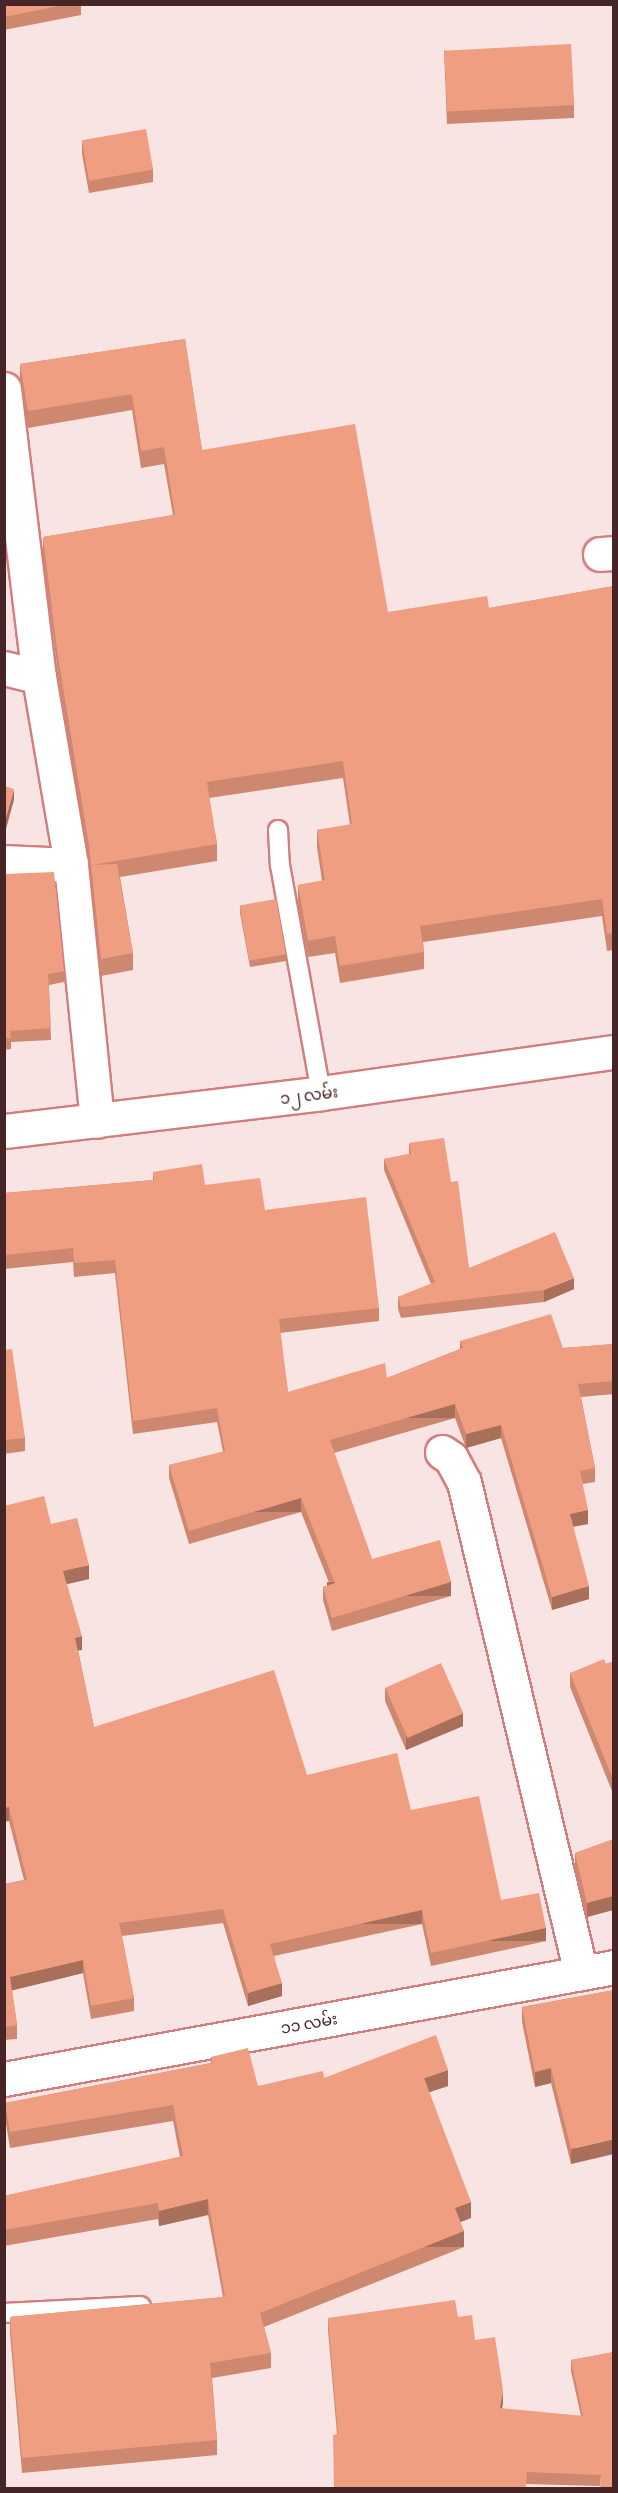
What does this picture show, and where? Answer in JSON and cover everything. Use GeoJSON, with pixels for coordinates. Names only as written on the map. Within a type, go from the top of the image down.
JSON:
{"type":"FeatureCollection","features":[{"type":"Feature","properties":{"kind":"street"},"geometry":{"type":"LineString","coordinates":[[4,389],[39,677],[71,865],[97,1121]]}},
{"type":"Feature","properties":{"kind":"street"},"geometry":{"type":"LineString","coordinates":[[4,668],[39,677]]}},
{"type":"Feature","properties":{"kind":"street"},"geometry":{"type":"LineString","coordinates":[[4,862],[71,865]]}},
{"type":"Feature","properties":{"kind":"street","name":"၁၂ လမ်း"},"geometry":{"type":"LineString","coordinates":[[4,1131],[321,1093],[614,1052]]}},
{"type":"Feature","properties":{"kind":"street"},"geometry":{"type":"LineString","coordinates":[[442,1452],[451,1458],[464,1482],[580,1973]]}},
{"type":"Feature","properties":{"kind":"street","name":"၁၁ လမ်း"},"geometry":{"type":"LineString","coordinates":[[4,2079],[614,1967]]}},
{"type":"Feature","properties":{"kind":"lane"},"geometry":{"type":"LineString","coordinates":[[278,830],[280,865],[321,1093]]}},
{"type":"Feature","properties":{"kind":"lane"},"geometry":{"type":"LineString","coordinates":[[4,2313],[155,2305]]}},
{"type":"Feature","properties":{"kind":"building"},"geometry":{"type":"Polygon","coordinates":[[[4,4],[69,4],[4,17],[4,4]]]}},
{"type":"Feature","properties":{"kind":"building"},"geometry":{"type":"Polygon","coordinates":[[[571,44],[574,105],[447,112],[444,51],[571,44]]]}},
{"type":"Feature","properties":{"kind":"building"},"geometry":{"type":"Polygon","coordinates":[[[146,129],[153,169],[89,181],[82,140],[146,129]]]}},
{"type":"Feature","properties":{"kind":"building"},"geometry":{"type":"Polygon","coordinates":[[[185,339],[202,450],[355,424],[388,612],[487,596],[489,608],[614,586],[614,933],[607,934],[602,899],[420,926],[424,952],[340,966],[335,936],[308,941],[298,885],[325,880],[317,830],[352,824],[343,761],[207,782],[217,844],[92,865],[117,864],[133,953],[101,959],[89,845],[58,657],[43,537],[175,515],[164,447],[141,451],[132,394],[28,411],[20,364],[185,339]]]}},
{"type":"Feature","properties":{"kind":"building"},"geometry":{"type":"Polygon","coordinates":[[[4,786],[14,789],[4,824],[4,786]]]}},
{"type":"Feature","properties":{"kind":"building"},"geometry":{"type":"Polygon","coordinates":[[[54,872],[64,971],[48,974],[51,1028],[10,1031],[11,1038],[4,1038],[4,874],[54,872]]]}},
{"type":"Feature","properties":{"kind":"building"},"geometry":{"type":"Polygon","coordinates":[[[276,899],[286,954],[249,961],[240,905],[276,899]]]}},
{"type":"Feature","properties":{"kind":"building"},"geometry":{"type":"Polygon","coordinates":[[[444,1138],[451,1182],[458,1181],[469,1268],[555,1232],[574,1278],[544,1290],[401,1307],[398,1297],[435,1282],[384,1159],[411,1154],[409,1143],[444,1138]]]}},
{"type":"Feature","properties":{"kind":"building"},"geometry":{"type":"Polygon","coordinates":[[[202,1164],[205,1185],[260,1178],[265,1210],[366,1197],[379,1308],[279,1319],[288,1392],[385,1363],[387,1378],[463,1348],[460,1341],[551,1314],[563,1348],[614,1344],[614,1381],[578,1384],[595,1468],[580,1471],[588,1510],[570,1514],[589,1586],[552,1597],[501,1425],[466,1434],[455,1404],[330,1440],[372,1559],[440,1540],[451,1582],[332,1618],[323,1587],[335,1583],[301,1498],[189,1531],[169,1465],[225,1451],[217,1408],[133,1421],[115,1260],[74,1263],[73,1248],[4,1255],[4,1193],[154,1180],[153,1172],[202,1164]]]}},
{"type":"Feature","properties":{"kind":"building"},"geometry":{"type":"Polygon","coordinates":[[[12,1349],[25,1438],[4,1440],[4,1350],[12,1349]]]}},
{"type":"Feature","properties":{"kind":"building"},"geometry":{"type":"Polygon","coordinates":[[[44,1496],[51,1524],[77,1518],[89,1565],[63,1571],[82,1636],[75,1638],[94,1727],[274,1670],[307,1775],[397,1753],[411,1810],[479,1796],[501,1900],[539,1893],[546,1928],[431,1953],[422,1910],[270,1944],[282,1983],[248,1993],[223,1909],[119,1923],[134,1998],[91,2006],[83,1960],[10,1977],[17,2025],[4,2027],[4,1884],[27,1880],[9,1807],[4,1808],[4,1506],[44,1496]]]}},
{"type":"Feature","properties":{"kind":"building"},"geometry":{"type":"Polygon","coordinates":[[[604,1659],[606,1664],[614,1661],[614,1782],[570,1673],[604,1659]]]}},
{"type":"Feature","properties":{"kind":"building"},"geometry":{"type":"Polygon","coordinates":[[[441,1663],[463,1713],[408,1738],[385,1688],[441,1663]]]}},
{"type":"Feature","properties":{"kind":"building"},"geometry":{"type":"Polygon","coordinates":[[[614,1839],[614,1897],[587,1903],[575,1853],[614,1839]]]}},
{"type":"Feature","properties":{"kind":"building"},"geometry":{"type":"Polygon","coordinates":[[[614,1990],[614,2139],[571,2149],[551,2068],[535,2072],[522,2007],[614,1990]]]}},
{"type":"Feature","properties":{"kind":"building"},"geometry":{"type":"Polygon","coordinates":[[[436,2035],[448,2070],[424,2078],[471,2202],[455,2208],[464,2231],[260,2313],[271,2353],[210,2363],[217,2440],[22,2458],[10,2317],[225,2297],[208,2199],[159,2211],[158,2203],[4,2230],[4,2196],[183,2156],[173,2105],[10,2132],[5,2103],[212,2063],[211,2057],[248,2048],[258,2086],[323,2071],[324,2078],[436,2035]]]}},
{"type":"Feature","properties":{"kind":"building"},"geometry":{"type":"Polygon","coordinates":[[[455,2300],[458,2317],[472,2315],[475,2340],[495,2337],[503,2390],[500,2408],[583,2416],[571,2360],[614,2352],[614,2488],[600,2488],[601,2475],[527,2472],[526,2488],[334,2488],[333,2435],[338,2434],[328,2318],[455,2300]]]}}]}
